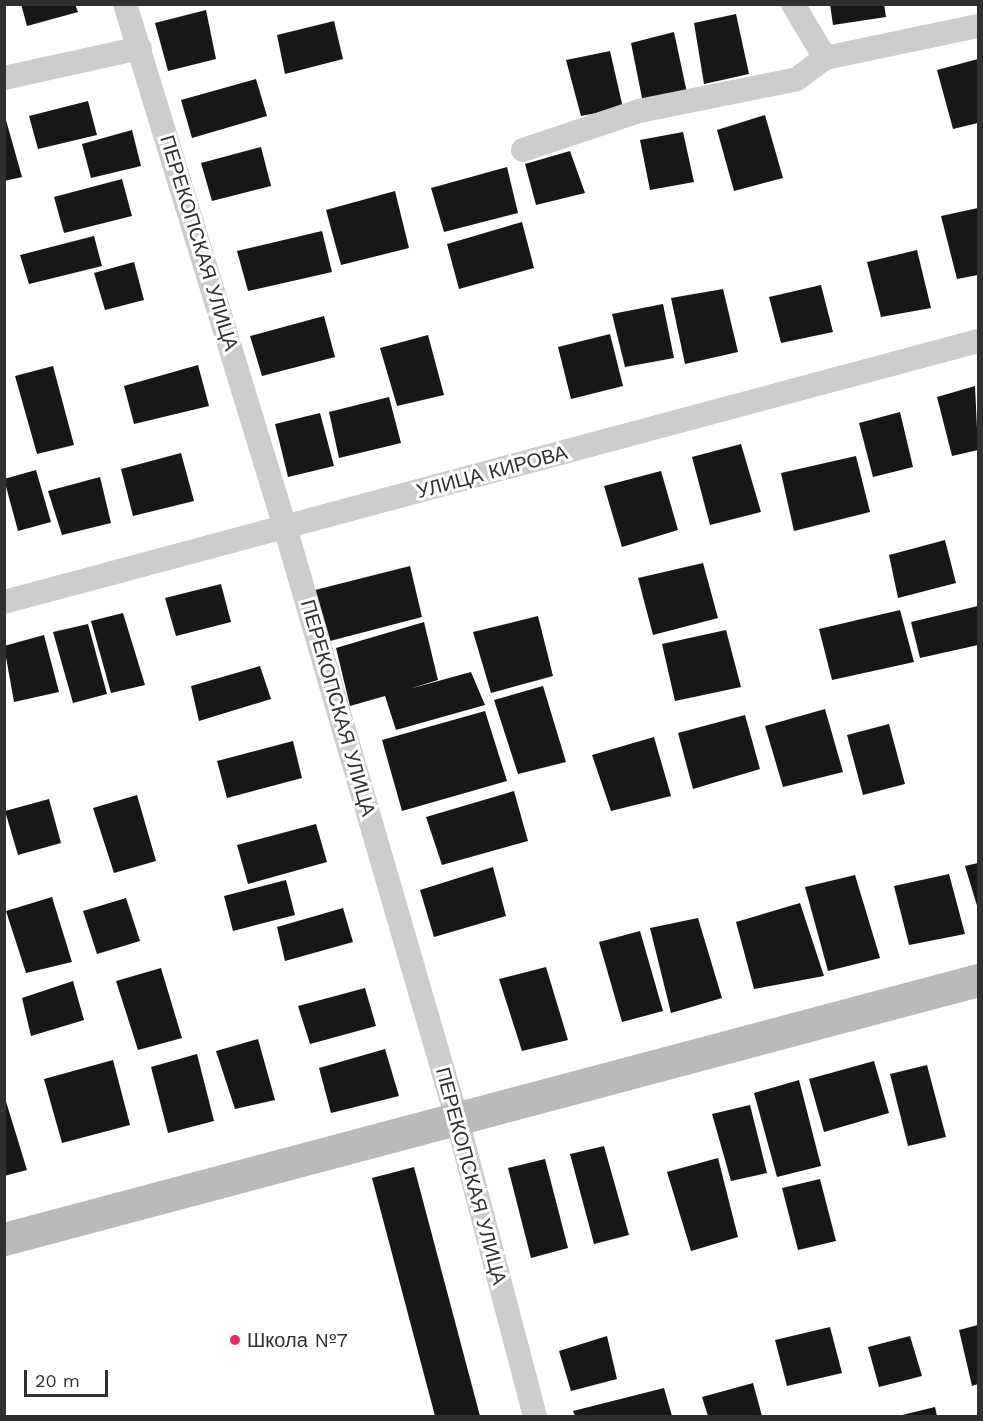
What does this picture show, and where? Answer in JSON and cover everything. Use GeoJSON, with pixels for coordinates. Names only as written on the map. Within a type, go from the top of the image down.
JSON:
{"type":"FeatureCollection","features":[{"type":"Feature","properties":{"kind":"main road"},"geometry":{"type":"LineString","coordinates":[[4,1239],[978,980]]}},
{"type":"Feature","properties":{"kind":"street","name":"ПЕРЕКОПСКАЯ УЛИЦА"},"geometry":{"type":"LineString","coordinates":[[125,4],[285,527],[457,1119],[535,1416]]}},
{"type":"Feature","properties":{"kind":"street"},"geometry":{"type":"LineString","coordinates":[[793,4],[825,58]]}},
{"type":"Feature","properties":{"kind":"street"},"geometry":{"type":"LineString","coordinates":[[524,150],[639,111],[797,79],[825,58],[978,26]]}},
{"type":"Feature","properties":{"kind":"street"},"geometry":{"type":"LineString","coordinates":[[4,78],[140,48]]}},
{"type":"Feature","properties":{"kind":"street","name":"УЛИЦА КИРОВА"},"geometry":{"type":"LineString","coordinates":[[4,602],[978,341]]}},
{"type":"Feature","properties":{"kind":"building"},"geometry":{"type":"Polygon","coordinates":[[[21,4],[75,4],[78,12],[27,26],[21,4]]]}},
{"type":"Feature","properties":{"kind":"building"},"geometry":{"type":"Polygon","coordinates":[[[830,4],[884,4],[886,17],[833,25],[830,4]]]}},
{"type":"Feature","properties":{"kind":"building"},"geometry":{"type":"Polygon","coordinates":[[[206,10],[216,59],[168,71],[155,23],[206,10]]]}},
{"type":"Feature","properties":{"kind":"building"},"geometry":{"type":"Polygon","coordinates":[[[736,14],[749,74],[704,84],[694,23],[736,14]]]}},
{"type":"Feature","properties":{"kind":"building"},"geometry":{"type":"Polygon","coordinates":[[[334,21],[343,59],[285,74],[277,35],[334,21]]]}},
{"type":"Feature","properties":{"kind":"building"},"geometry":{"type":"Polygon","coordinates":[[[674,32],[687,93],[643,103],[631,43],[674,32]]]}},
{"type":"Feature","properties":{"kind":"building"},"geometry":{"type":"Polygon","coordinates":[[[610,51],[623,108],[581,116],[566,60],[610,51]]]}},
{"type":"Feature","properties":{"kind":"building"},"geometry":{"type":"Polygon","coordinates":[[[978,59],[978,123],[953,129],[937,70],[978,59]]]}},
{"type":"Feature","properties":{"kind":"building"},"geometry":{"type":"Polygon","coordinates":[[[256,79],[267,116],[192,138],[181,100],[256,79]]]}},
{"type":"Feature","properties":{"kind":"building"},"geometry":{"type":"Polygon","coordinates":[[[88,101],[97,135],[38,149],[29,116],[88,101]]]}},
{"type":"Feature","properties":{"kind":"building"},"geometry":{"type":"Polygon","coordinates":[[[765,115],[783,178],[734,191],[717,130],[765,115]]]}},
{"type":"Feature","properties":{"kind":"building"},"geometry":{"type":"Polygon","coordinates":[[[6,120],[22,177],[4,181],[4,121],[6,120]]]}},
{"type":"Feature","properties":{"kind":"building"},"geometry":{"type":"Polygon","coordinates":[[[132,130],[141,166],[91,178],[82,144],[132,130]]]}},
{"type":"Feature","properties":{"kind":"building"},"geometry":{"type":"Polygon","coordinates":[[[683,132],[694,182],[650,190],[640,140],[683,132]]]}},
{"type":"Feature","properties":{"kind":"building"},"geometry":{"type":"Polygon","coordinates":[[[261,147],[271,186],[212,201],[201,163],[261,147]]]}},
{"type":"Feature","properties":{"kind":"building"},"geometry":{"type":"Polygon","coordinates":[[[570,151],[585,193],[536,205],[525,164],[570,151]]]}},
{"type":"Feature","properties":{"kind":"building"},"geometry":{"type":"Polygon","coordinates":[[[507,167],[518,213],[444,232],[431,188],[507,167]]]}},
{"type":"Feature","properties":{"kind":"building"},"geometry":{"type":"Polygon","coordinates":[[[122,179],[132,216],[64,233],[54,197],[122,179]]]}},
{"type":"Feature","properties":{"kind":"building"},"geometry":{"type":"Polygon","coordinates":[[[395,191],[409,248],[341,265],[326,210],[395,191]]]}},
{"type":"Feature","properties":{"kind":"building"},"geometry":{"type":"Polygon","coordinates":[[[978,208],[978,275],[957,279],[941,216],[978,208]]]}},
{"type":"Feature","properties":{"kind":"building"},"geometry":{"type":"Polygon","coordinates":[[[522,222],[534,268],[459,289],[447,244],[522,222]]]}},
{"type":"Feature","properties":{"kind":"building"},"geometry":{"type":"Polygon","coordinates":[[[322,231],[332,272],[248,291],[237,251],[322,231]]]}},
{"type":"Feature","properties":{"kind":"building"},"geometry":{"type":"Polygon","coordinates":[[[94,236],[102,266],[29,284],[20,255],[94,236]]]}},
{"type":"Feature","properties":{"kind":"building"},"geometry":{"type":"Polygon","coordinates":[[[917,250],[931,308],[881,317],[867,262],[917,250]]]}},
{"type":"Feature","properties":{"kind":"building"},"geometry":{"type":"Polygon","coordinates":[[[134,262],[144,300],[105,310],[94,273],[134,262]]]}},
{"type":"Feature","properties":{"kind":"building"},"geometry":{"type":"Polygon","coordinates":[[[821,285],[833,332],[781,343],[769,297],[821,285]]]}},
{"type":"Feature","properties":{"kind":"building"},"geometry":{"type":"Polygon","coordinates":[[[723,289],[738,352],[685,364],[671,298],[723,289]]]}},
{"type":"Feature","properties":{"kind":"building"},"geometry":{"type":"Polygon","coordinates":[[[663,304],[674,358],[625,367],[612,314],[663,304]]]}},
{"type":"Feature","properties":{"kind":"building"},"geometry":{"type":"Polygon","coordinates":[[[324,316],[335,357],[262,376],[250,336],[324,316]]]}},
{"type":"Feature","properties":{"kind":"building"},"geometry":{"type":"Polygon","coordinates":[[[610,334],[623,386],[571,399],[558,347],[610,334]]]}},
{"type":"Feature","properties":{"kind":"building"},"geometry":{"type":"Polygon","coordinates":[[[428,335],[444,395],[397,406],[380,348],[428,335]]]}},
{"type":"Feature","properties":{"kind":"building"},"geometry":{"type":"Polygon","coordinates":[[[198,365],[209,406],[134,424],[124,386],[198,365]]]}},
{"type":"Feature","properties":{"kind":"building"},"geometry":{"type":"Polygon","coordinates":[[[53,366],[74,445],[37,454],[15,376],[53,366]]]}},
{"type":"Feature","properties":{"kind":"building"},"geometry":{"type":"Polygon","coordinates":[[[975,386],[978,450],[952,456],[937,397],[975,386]]]}},
{"type":"Feature","properties":{"kind":"building"},"geometry":{"type":"Polygon","coordinates":[[[389,397],[401,443],[339,458],[329,412],[389,397]]]}},
{"type":"Feature","properties":{"kind":"building"},"geometry":{"type":"Polygon","coordinates":[[[900,412],[913,467],[873,477],[859,423],[900,412]]]}},
{"type":"Feature","properties":{"kind":"building"},"geometry":{"type":"Polygon","coordinates":[[[320,413],[334,466],[288,477],[275,424],[320,413]]]}},
{"type":"Feature","properties":{"kind":"building"},"geometry":{"type":"Polygon","coordinates":[[[741,444],[761,512],[710,525],[692,457],[741,444]]]}},
{"type":"Feature","properties":{"kind":"building"},"geometry":{"type":"Polygon","coordinates":[[[181,453],[194,501],[133,516],[121,469],[181,453]]]}},
{"type":"Feature","properties":{"kind":"building"},"geometry":{"type":"Polygon","coordinates":[[[856,456],[870,512],[794,531],[781,473],[856,456]]]}},
{"type":"Feature","properties":{"kind":"building"},"geometry":{"type":"Polygon","coordinates":[[[36,470],[51,522],[18,531],[4,479],[36,470]]]}},
{"type":"Feature","properties":{"kind":"building"},"geometry":{"type":"Polygon","coordinates":[[[661,471],[678,530],[622,547],[604,486],[661,471]]]}},
{"type":"Feature","properties":{"kind":"building"},"geometry":{"type":"Polygon","coordinates":[[[100,477],[111,523],[62,535],[48,491],[100,477]]]}},
{"type":"Feature","properties":{"kind":"building"},"geometry":{"type":"Polygon","coordinates":[[[945,540],[956,583],[898,598],[889,555],[945,540]]]}},
{"type":"Feature","properties":{"kind":"building"},"geometry":{"type":"Polygon","coordinates":[[[703,563],[718,618],[653,635],[638,578],[703,563]]]}},
{"type":"Feature","properties":{"kind":"building"},"geometry":{"type":"Polygon","coordinates":[[[410,566],[422,617],[330,641],[315,590],[410,566]]]}},
{"type":"Feature","properties":{"kind":"building"},"geometry":{"type":"Polygon","coordinates":[[[221,584],[231,622],[176,636],[165,598],[221,584]]]}},
{"type":"Feature","properties":{"kind":"building"},"geometry":{"type":"Polygon","coordinates":[[[978,606],[978,645],[920,658],[911,622],[978,606]]]}},
{"type":"Feature","properties":{"kind":"building"},"geometry":{"type":"Polygon","coordinates":[[[900,610],[914,662],[832,680],[819,629],[900,610]]]}},
{"type":"Feature","properties":{"kind":"building"},"geometry":{"type":"Polygon","coordinates":[[[123,613],[145,685],[111,693],[91,621],[123,613]]]}},
{"type":"Feature","properties":{"kind":"building"},"geometry":{"type":"Polygon","coordinates":[[[538,616],[553,676],[491,693],[473,632],[538,616]]]}},
{"type":"Feature","properties":{"kind":"building"},"geometry":{"type":"Polygon","coordinates":[[[424,622],[438,680],[409,689],[471,672],[485,705],[396,730],[385,696],[350,706],[336,648],[424,622]]]}},
{"type":"Feature","properties":{"kind":"building"},"geometry":{"type":"Polygon","coordinates":[[[88,624],[107,694],[73,703],[53,632],[88,624]]]}},
{"type":"Feature","properties":{"kind":"building"},"geometry":{"type":"Polygon","coordinates":[[[726,630],[741,687],[675,701],[662,644],[726,630]]]}},
{"type":"Feature","properties":{"kind":"building"},"geometry":{"type":"Polygon","coordinates":[[[44,635],[59,692],[14,702],[4,646],[44,635]]]}},
{"type":"Feature","properties":{"kind":"building"},"geometry":{"type":"Polygon","coordinates":[[[260,666],[271,699],[199,721],[191,686],[260,666]]]}},
{"type":"Feature","properties":{"kind":"building"},"geometry":{"type":"Polygon","coordinates":[[[543,686],[566,762],[518,774],[494,700],[543,686]]]}},
{"type":"Feature","properties":{"kind":"building"},"geometry":{"type":"Polygon","coordinates":[[[825,709],[843,772],[783,787],[765,726],[825,709]]]}},
{"type":"Feature","properties":{"kind":"building"},"geometry":{"type":"Polygon","coordinates":[[[485,711],[507,781],[402,811],[382,740],[485,711]]]}},
{"type":"Feature","properties":{"kind":"building"},"geometry":{"type":"Polygon","coordinates":[[[745,715],[760,769],[693,789],[678,733],[745,715]]]}},
{"type":"Feature","properties":{"kind":"building"},"geometry":{"type":"Polygon","coordinates":[[[889,724],[905,784],[863,795],[847,735],[889,724]]]}},
{"type":"Feature","properties":{"kind":"building"},"geometry":{"type":"Polygon","coordinates":[[[654,737],[671,796],[611,811],[592,755],[654,737]]]}},
{"type":"Feature","properties":{"kind":"building"},"geometry":{"type":"Polygon","coordinates":[[[293,741],[302,778],[227,798],[217,761],[293,741]]]}},
{"type":"Feature","properties":{"kind":"building"},"geometry":{"type":"Polygon","coordinates":[[[514,791],[528,841],[442,865],[426,817],[514,791]]]}},
{"type":"Feature","properties":{"kind":"building"},"geometry":{"type":"Polygon","coordinates":[[[137,795],[156,861],[114,873],[93,808],[137,795]]]}},
{"type":"Feature","properties":{"kind":"building"},"geometry":{"type":"Polygon","coordinates":[[[49,799],[61,843],[18,855],[5,811],[49,799]]]}},
{"type":"Feature","properties":{"kind":"building"},"geometry":{"type":"Polygon","coordinates":[[[316,824],[327,862],[248,884],[237,845],[316,824]]]}},
{"type":"Feature","properties":{"kind":"building"},"geometry":{"type":"Polygon","coordinates":[[[978,863],[978,909],[965,866],[978,863]]]}},
{"type":"Feature","properties":{"kind":"building"},"geometry":{"type":"Polygon","coordinates":[[[493,867],[506,916],[434,937],[420,890],[493,867]]]}},
{"type":"Feature","properties":{"kind":"building"},"geometry":{"type":"Polygon","coordinates":[[[949,874],[965,934],[909,945],[894,886],[949,874]]]}},
{"type":"Feature","properties":{"kind":"building"},"geometry":{"type":"Polygon","coordinates":[[[855,875],[880,958],[828,971],[805,887],[855,875]]]}},
{"type":"Feature","properties":{"kind":"building"},"geometry":{"type":"Polygon","coordinates":[[[286,880],[295,915],[233,931],[224,896],[286,880]]]}},
{"type":"Feature","properties":{"kind":"building"},"geometry":{"type":"Polygon","coordinates":[[[52,897],[72,962],[26,973],[6,911],[52,897]]]}},
{"type":"Feature","properties":{"kind":"building"},"geometry":{"type":"Polygon","coordinates":[[[126,898],[140,941],[97,954],[83,911],[126,898]]]}},
{"type":"Feature","properties":{"kind":"building"},"geometry":{"type":"Polygon","coordinates":[[[800,903],[824,976],[754,989],[736,922],[800,903]]]}},
{"type":"Feature","properties":{"kind":"building"},"geometry":{"type":"Polygon","coordinates":[[[343,908],[353,942],[285,961],[277,927],[343,908]]]}},
{"type":"Feature","properties":{"kind":"building"},"geometry":{"type":"Polygon","coordinates":[[[698,918],[722,998],[671,1013],[650,928],[698,918]]]}},
{"type":"Feature","properties":{"kind":"building"},"geometry":{"type":"Polygon","coordinates":[[[640,931],[663,1011],[622,1022],[599,942],[640,931]]]}},
{"type":"Feature","properties":{"kind":"building"},"geometry":{"type":"Polygon","coordinates":[[[546,967],[568,1040],[522,1051],[499,979],[546,967]]]}},
{"type":"Feature","properties":{"kind":"building"},"geometry":{"type":"Polygon","coordinates":[[[161,968],[182,1038],[138,1050],[116,981],[161,968]]]}},
{"type":"Feature","properties":{"kind":"building"},"geometry":{"type":"Polygon","coordinates":[[[73,981],[84,1020],[31,1036],[22,998],[73,981]]]}},
{"type":"Feature","properties":{"kind":"building"},"geometry":{"type":"Polygon","coordinates":[[[365,988],[376,1026],[310,1044],[298,1006],[365,988]]]}},
{"type":"Feature","properties":{"kind":"building"},"geometry":{"type":"Polygon","coordinates":[[[258,1039],[275,1100],[235,1109],[216,1051],[258,1039]]]}},
{"type":"Feature","properties":{"kind":"building"},"geometry":{"type":"Polygon","coordinates":[[[385,1049],[399,1096],[331,1113],[319,1068],[385,1049]]]}},
{"type":"Feature","properties":{"kind":"building"},"geometry":{"type":"Polygon","coordinates":[[[197,1054],[214,1121],[168,1133],[151,1067],[197,1054]]]}},
{"type":"Feature","properties":{"kind":"building"},"geometry":{"type":"Polygon","coordinates":[[[113,1060],[130,1125],[62,1143],[44,1079],[113,1060]]]}},
{"type":"Feature","properties":{"kind":"building"},"geometry":{"type":"Polygon","coordinates":[[[874,1061],[889,1113],[824,1132],[809,1079],[874,1061]]]}},
{"type":"Feature","properties":{"kind":"building"},"geometry":{"type":"Polygon","coordinates":[[[927,1065],[946,1137],[908,1146],[890,1074],[927,1065]]]}},
{"type":"Feature","properties":{"kind":"building"},"geometry":{"type":"Polygon","coordinates":[[[799,1080],[821,1166],[777,1177],[754,1093],[799,1080]]]}},
{"type":"Feature","properties":{"kind":"building"},"geometry":{"type":"Polygon","coordinates":[[[4,1095],[27,1170],[4,1176],[4,1095]]]}},
{"type":"Feature","properties":{"kind":"building"},"geometry":{"type":"Polygon","coordinates":[[[750,1105],[767,1173],[731,1181],[712,1114],[750,1105]]]}},
{"type":"Feature","properties":{"kind":"building"},"geometry":{"type":"Polygon","coordinates":[[[604,1146],[629,1235],[594,1244],[570,1154],[604,1146]]]}},
{"type":"Feature","properties":{"kind":"building"},"geometry":{"type":"Polygon","coordinates":[[[718,1158],[738,1237],[691,1251],[667,1172],[718,1158]]]}},
{"type":"Feature","properties":{"kind":"building"},"geometry":{"type":"Polygon","coordinates":[[[545,1159],[568,1248],[531,1258],[508,1168],[545,1159]]]}},
{"type":"Feature","properties":{"kind":"building"},"geometry":{"type":"Polygon","coordinates":[[[414,1167],[480,1416],[435,1416],[372,1178],[414,1167]]]}},
{"type":"Feature","properties":{"kind":"building"},"geometry":{"type":"Polygon","coordinates":[[[820,1179],[836,1241],[798,1250],[782,1188],[820,1179]]]}},
{"type":"Feature","properties":{"kind":"building"},"geometry":{"type":"Polygon","coordinates":[[[978,1325],[978,1384],[972,1386],[959,1330],[978,1325]]]}},
{"type":"Feature","properties":{"kind":"building"},"geometry":{"type":"Polygon","coordinates":[[[830,1327],[842,1373],[787,1386],[775,1340],[830,1327]]]}},
{"type":"Feature","properties":{"kind":"building"},"geometry":{"type":"Polygon","coordinates":[[[607,1336],[617,1379],[571,1391],[559,1351],[607,1336]]]}},
{"type":"Feature","properties":{"kind":"building"},"geometry":{"type":"Polygon","coordinates":[[[910,1336],[922,1376],[879,1387],[868,1347],[910,1336]]]}},
{"type":"Feature","properties":{"kind":"building"},"geometry":{"type":"Polygon","coordinates":[[[753,1383],[762,1416],[708,1416],[702,1397],[753,1383]]]}},
{"type":"Feature","properties":{"kind":"building"},"geometry":{"type":"Polygon","coordinates":[[[664,1388],[672,1416],[575,1416],[573,1411],[664,1388]]]}},
{"type":"Feature","properties":{"kind":"building"},"geometry":{"type":"Polygon","coordinates":[[[935,1407],[937,1416],[898,1416],[935,1407]]]}},
{"type":"Feature","properties":{"kind":"place","name":"Школа №7"},"geometry":{"type":"Point","coordinates":[235,1340]}}]}
